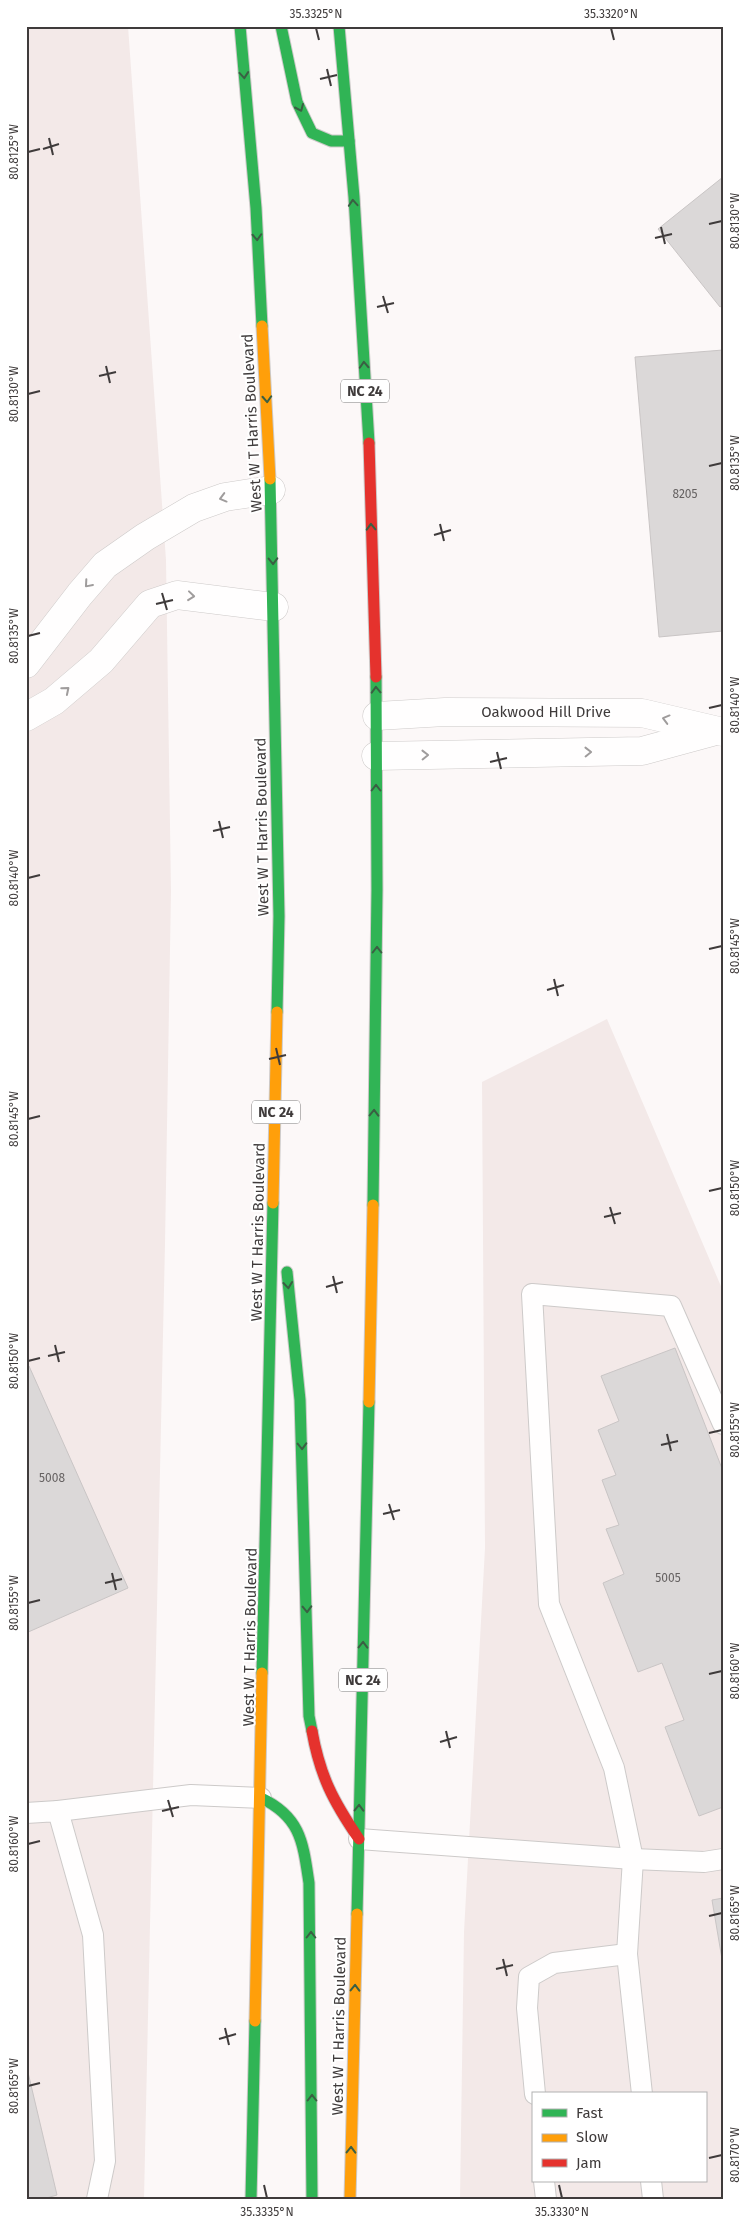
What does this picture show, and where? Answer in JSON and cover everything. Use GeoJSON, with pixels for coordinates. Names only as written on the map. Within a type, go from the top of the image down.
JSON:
{"type":"FeatureCollection","features":[{"type":"Feature","properties":{"kind":"main road","name":"West W T Harris Boulevard"},"geometry":{"type":"LineString","coordinates":[[240,26],[256,208],[271,490],[279,916],[251,2199]]}},
{"type":"Feature","properties":{"kind":"main road"},"geometry":{"type":"LineString","coordinates":[[281,26],[297,102],[312,133],[331,140],[349,141]]}},
{"type":"Feature","properties":{"kind":"main road","name":"West W T Harris Boulevard"},"geometry":{"type":"LineString","coordinates":[[339,26],[362,324],[371,515],[377,716],[377,970],[372,1298],[350,2199]]}},
{"type":"Feature","properties":{"kind":"main road"},"geometry":{"type":"LineString","coordinates":[[275,1149],[284,1236]]}},
{"type":"Feature","properties":{"kind":"main road"},"geometry":{"type":"LineString","coordinates":[[286,1265],[300,1400],[309,1716],[314,1747],[322,1774],[334,1802],[359,1839]]}},
{"type":"Feature","properties":{"kind":"main road"},"geometry":{"type":"LineString","coordinates":[[261,1798],[280,1807],[290,1817],[305,1858],[309,1882],[312,2199]]}},
{"type":"Feature","properties":{"kind":"street"},"geometry":{"type":"LineString","coordinates":[[26,664],[105,565],[145,537],[194,508],[225,497],[271,490]]}},
{"type":"Feature","properties":{"kind":"street"},"geometry":{"type":"LineString","coordinates":[[26,717],[54,701],[101,661],[150,604],[177,595],[274,607]]}},
{"type":"Feature","properties":{"kind":"street","name":"Oakwood Hill Drive"},"geometry":{"type":"LineString","coordinates":[[377,716],[444,712],[642,713],[718,732]]}},
{"type":"Feature","properties":{"kind":"street","name":"Oakwood Hill Drive"},"geometry":{"type":"LineString","coordinates":[[376,756],[642,752],[718,732]]}},
{"type":"Feature","properties":{"kind":"lane"},"geometry":{"type":"LineString","coordinates":[[642,2092],[627,1954],[633,1859],[614,1768],[549,1604],[532,1294],[671,1306],[723,1424]]}},
{"type":"Feature","properties":{"kind":"lane"},"geometry":{"type":"LineString","coordinates":[[26,1813],[191,1795],[261,1798]]}},
{"type":"Feature","properties":{"kind":"lane"},"geometry":{"type":"LineString","coordinates":[[58,1811],[94,1935],[105,2161],[96,2199]]}},
{"type":"Feature","properties":{"kind":"lane"},"geometry":{"type":"LineString","coordinates":[[359,1839],[633,1859],[704,1862],[723,1859]]}},
{"type":"Feature","properties":{"kind":"lane"},"geometry":{"type":"LineString","coordinates":[[535,2092],[527,2008],[529,1977],[554,1963],[627,1954]]}},
{"type":"Feature","properties":{"kind":"lane"},"geometry":{"type":"LineString","coordinates":[[544,2182],[546,2199]]}},
{"type":"Feature","properties":{"kind":"lane"},"geometry":{"type":"LineString","coordinates":[[651,2182],[653,2199]]}},
{"type":"Feature","properties":{"kind":"shaded area"},"geometry":{"type":"Polygon","coordinates":[[[26,26],[128,26],[166,560],[171,891],[144,2199],[26,2199],[26,26]]]}},
{"type":"Feature","properties":{"kind":"shaded area"},"geometry":{"type":"Polygon","coordinates":[[[607,1019],[723,1291],[723,2199],[460,2199],[464,1932],[485,1548],[482,1082],[607,1019]]]}},
{"type":"Feature","properties":{"kind":"building"},"geometry":{"type":"Polygon","coordinates":[[[723,177],[723,305],[720,307],[658,229],[723,177]]]}},
{"type":"Feature","properties":{"kind":"building"},"geometry":{"type":"Polygon","coordinates":[[[723,350],[723,631],[659,637],[635,357],[723,350]]]}},
{"type":"Feature","properties":{"kind":"building"},"geometry":{"type":"Polygon","coordinates":[[[675,1348],[723,1471],[723,1807],[699,1816],[665,1727],[684,1720],[662,1663],[638,1672],[603,1583],[624,1574],[606,1529],[619,1525],[602,1480],[616,1475],[598,1430],[619,1421],[601,1376],[675,1348]]]}},
{"type":"Feature","properties":{"kind":"building"},"geometry":{"type":"Polygon","coordinates":[[[29,1366],[128,1588],[26,1633],[26,1368],[29,1366]]]}},
{"type":"Feature","properties":{"kind":"building"},"geometry":{"type":"Polygon","coordinates":[[[723,1898],[723,1965],[712,1900],[723,1898]]]}},
{"type":"Feature","properties":{"kind":"building"},"geometry":{"type":"Polygon","coordinates":[[[26,2064],[57,2195],[43,2199],[26,2199],[26,2064]]]}},
{"type":"Feature","properties":{"kind":"traffic: fast"},"geometry":{"type":"LineString","coordinates":[[240,26],[256,208],[262,326]]}},
{"type":"Feature","properties":{"kind":"traffic: fast"},"geometry":{"type":"LineString","coordinates":[[281,26],[297,102],[312,133],[331,141],[349,141]]}},
{"type":"Feature","properties":{"kind":"traffic: fast"},"geometry":{"type":"LineString","coordinates":[[339,26],[354,197],[369,443]]}},
{"type":"Feature","properties":{"kind":"traffic: fast"},"geometry":{"type":"LineString","coordinates":[[270,479],[279,916],[277,1012]]}},
{"type":"Feature","properties":{"kind":"traffic: fast"},"geometry":{"type":"LineString","coordinates":[[373,1205],[377,890],[376,677]]}},
{"type":"Feature","properties":{"kind":"traffic: fast"},"geometry":{"type":"LineString","coordinates":[[262,1673],[273,1203]]}},
{"type":"Feature","properties":{"kind":"traffic: fast"},"geometry":{"type":"LineString","coordinates":[[287,1272],[300,1400],[309,1716],[312,1731]]}},
{"type":"Feature","properties":{"kind":"traffic: fast"},"geometry":{"type":"LineString","coordinates":[[357,1914],[369,1402]]}},
{"type":"Feature","properties":{"kind":"traffic: fast"},"geometry":{"type":"LineString","coordinates":[[261,1798],[285,1814],[298,1833],[305,1856],[309,1883],[312,2199]]}},
{"type":"Feature","properties":{"kind":"traffic: fast"},"geometry":{"type":"LineString","coordinates":[[251,2199],[255,2021]]}},
{"type":"Feature","properties":{"kind":"traffic: slow"},"geometry":{"type":"LineString","coordinates":[[262,326],[270,479]]}},
{"type":"Feature","properties":{"kind":"traffic: slow"},"geometry":{"type":"LineString","coordinates":[[273,1203],[277,1012]]}},
{"type":"Feature","properties":{"kind":"traffic: slow"},"geometry":{"type":"LineString","coordinates":[[369,1402],[373,1205]]}},
{"type":"Feature","properties":{"kind":"traffic: slow"},"geometry":{"type":"LineString","coordinates":[[255,2021],[262,1673]]}},
{"type":"Feature","properties":{"kind":"traffic: slow"},"geometry":{"type":"LineString","coordinates":[[350,2199],[357,1914]]}},
{"type":"Feature","properties":{"kind":"traffic: jam"},"geometry":{"type":"LineString","coordinates":[[369,443],[376,677]]}},
{"type":"Feature","properties":{"kind":"traffic: jam"},"geometry":{"type":"LineString","coordinates":[[312,1731],[319,1762],[329,1788],[359,1839]]}}]}
